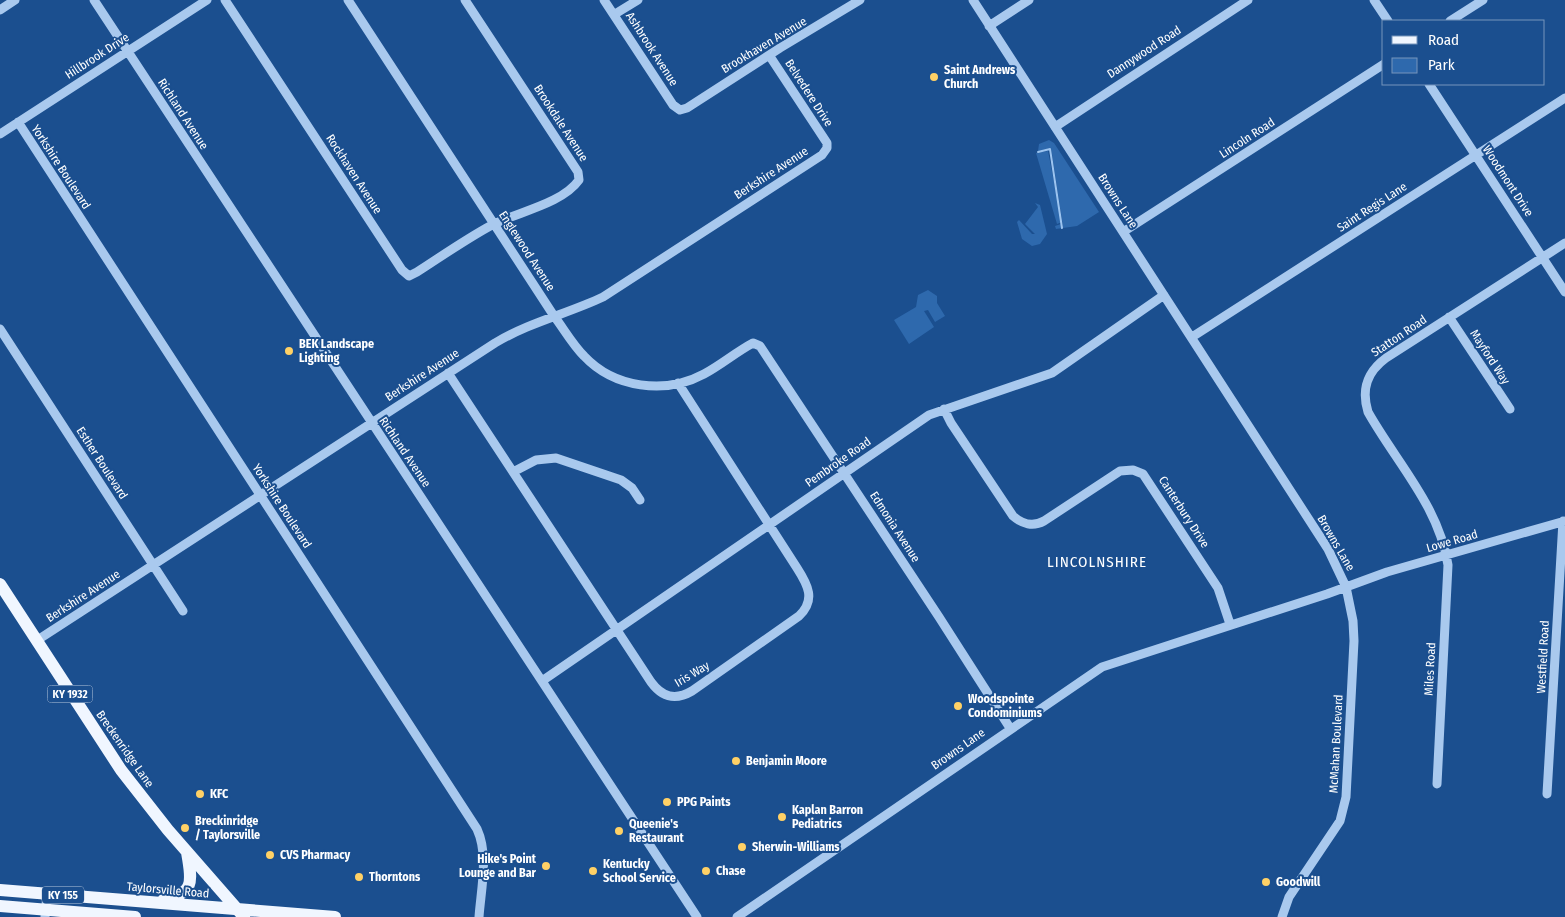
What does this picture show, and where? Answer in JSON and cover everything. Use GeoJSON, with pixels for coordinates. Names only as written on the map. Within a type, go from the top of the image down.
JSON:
{"type":"FeatureCollection","features":[{"type":"Feature","properties":{"kind":"main road","name":"Breckenridge Lane"},"geometry":{"type":"LineString","coordinates":[[0,584],[121,768],[187,852],[241,913]]}},
{"type":"Feature","properties":{"kind":"main road"},"geometry":{"type":"LineString","coordinates":[[149,902],[185,893],[191,878],[187,852]]}},
{"type":"Feature","properties":{"kind":"main road","name":"Taylorsville Road"},"geometry":{"type":"LineString","coordinates":[[0,890],[149,902],[241,913],[335,917]]}},
{"type":"Feature","properties":{"kind":"main road","name":"KY 155"},"geometry":{"type":"LineString","coordinates":[[0,906],[45,913],[135,917]]}},
{"type":"Feature","properties":{"kind":"street"},"geometry":{"type":"LineString","coordinates":[[0,10],[15,0]]}},
{"type":"Feature","properties":{"kind":"street","name":"Richland Avenue"},"geometry":{"type":"LineString","coordinates":[[94,0],[697,917]]}},
{"type":"Feature","properties":{"kind":"street","name":"Hillbrook Drive"},"geometry":{"type":"LineString","coordinates":[[0,134],[207,0]]}},
{"type":"Feature","properties":{"kind":"street","name":"Rockhaven Avenue"},"geometry":{"type":"LineString","coordinates":[[225,0],[405,273],[409,276],[418,272],[495,224]]}},
{"type":"Feature","properties":{"kind":"street","name":"Englewood Avenue"},"geometry":{"type":"LineString","coordinates":[[348,0],[554,316],[584,356],[608,374],[640,385],[678,384],[704,374],[755,343]]}},
{"type":"Feature","properties":{"kind":"street","name":"Brookdale Avenue"},"geometry":{"type":"LineString","coordinates":[[465,0],[580,176],[577,184],[544,204],[495,224]]}},
{"type":"Feature","properties":{"kind":"street","name":"Ashbrook Avenue"},"geometry":{"type":"LineString","coordinates":[[604,0],[615,14],[673,105],[680,110]]}},
{"type":"Feature","properties":{"kind":"street"},"geometry":{"type":"LineString","coordinates":[[615,14],[638,0]]}},
{"type":"Feature","properties":{"kind":"street","name":"Brookhaven Avenue"},"geometry":{"type":"LineString","coordinates":[[680,110],[687,108],[848,3],[860,0]]}},
{"type":"Feature","properties":{"kind":"street","name":"Browns Lane"},"geometry":{"type":"LineString","coordinates":[[737,917],[1010,728],[1102,667],[1346,587],[1328,549],[973,0]]}},
{"type":"Feature","properties":{"kind":"street"},"geometry":{"type":"LineString","coordinates":[[990,26],[1029,0]]}},
{"type":"Feature","properties":{"kind":"street","name":"Dannywood Road"},"geometry":{"type":"LineString","coordinates":[[1055,127],[1248,0]]}},
{"type":"Feature","properties":{"kind":"street"},"geometry":{"type":"LineString","coordinates":[[1374,0],[1387,20]]}},
{"type":"Feature","properties":{"kind":"street"},"geometry":{"type":"LineString","coordinates":[[1452,20],[1483,0]]}},
{"type":"Feature","properties":{"kind":"street","name":"Belvedere Drive"},"geometry":{"type":"LineString","coordinates":[[769,55],[827,146]]}},
{"type":"Feature","properties":{"kind":"street","name":"Lincoln Road"},"geometry":{"type":"LineString","coordinates":[[1123,232],[1382,65]]}},
{"type":"Feature","properties":{"kind":"street","name":"Woodmont Drive"},"geometry":{"type":"LineString","coordinates":[[1430,85],[1565,292]]}},
{"type":"Feature","properties":{"kind":"street","name":"Saint Regis Lane"},"geometry":{"type":"LineString","coordinates":[[1192,337],[1565,98]]}},
{"type":"Feature","properties":{"kind":"street","name":"Yorkshire Boulevard"},"geometry":{"type":"LineString","coordinates":[[18,122],[477,829],[483,844],[479,917]]}},
{"type":"Feature","properties":{"kind":"street","name":"Berkshire Avenue"},"geometry":{"type":"LineString","coordinates":[[36,641],[510,334],[604,297],[822,155],[827,146]]}},
{"type":"Feature","properties":{"kind":"street","name":"Statton Road"},"geometry":{"type":"LineString","coordinates":[[1447,556],[1430,510],[1371,418],[1365,403],[1364,393],[1369,375],[1379,363],[1565,243]]}},
{"type":"Feature","properties":{"kind":"street","name":"Pembroke Road"},"geometry":{"type":"LineString","coordinates":[[542,682],[929,415],[1052,373],[1164,295]]}},
{"type":"Feature","properties":{"kind":"street","name":"Mayford Way"},"geometry":{"type":"LineString","coordinates":[[1450,317],[1510,409]]}},
{"type":"Feature","properties":{"kind":"street","name":"Esther Boulevard"},"geometry":{"type":"LineString","coordinates":[[0,329],[183,611]]}},
{"type":"Feature","properties":{"kind":"street","name":"Edmonia Avenue"},"geometry":{"type":"LineString","coordinates":[[755,343],[760,346],[940,616],[1010,728]]}},
{"type":"Feature","properties":{"kind":"street","name":"Iris Way"},"geometry":{"type":"LineString","coordinates":[[448,373],[617,631],[660,692],[675,697],[692,691],[799,616],[807,607],[810,598],[808,585],[678,384]]}},
{"type":"Feature","properties":{"kind":"street","name":"Canterbury Drive"},"geometry":{"type":"LineString","coordinates":[[944,409],[951,423],[1013,516],[1025,524],[1035,524],[1044,521],[1120,470],[1133,470],[1143,474],[1218,588],[1230,624]]}},
{"type":"Feature","properties":{"kind":"street"},"geometry":{"type":"LineString","coordinates":[[513,472],[536,460],[556,458],[621,480],[632,488],[640,500]]}},
{"type":"Feature","properties":{"kind":"street","name":"Lowe Road"},"geometry":{"type":"LineString","coordinates":[[1346,587],[1387,572],[1564,521]]}},
{"type":"Feature","properties":{"kind":"street","name":"Westfield Road"},"geometry":{"type":"LineString","coordinates":[[1547,794],[1564,521]]}},
{"type":"Feature","properties":{"kind":"street","name":"Miles Road"},"geometry":{"type":"LineString","coordinates":[[1437,784],[1447,556]]}},
{"type":"Feature","properties":{"kind":"street","name":"McMahan Boulevard"},"geometry":{"type":"LineString","coordinates":[[1282,917],[1290,898],[1340,821],[1346,797],[1354,642],[1353,620],[1346,587]]}},
{"type":"Feature","properties":{"kind":"street"},"geometry":{"type":"LineString","coordinates":[[45,913],[47,894]]}},
{"type":"Feature","properties":{"kind":"green space"},"geometry":{"type":"Polygon","coordinates":[[[1049,140],[1054,143],[1099,212],[1077,226],[1056,229],[1055,226],[1061,224],[1063,227],[1051,148],[1038,151],[1039,144],[1049,140]]]}},
{"type":"Feature","properties":{"kind":"green space"},"geometry":{"type":"Polygon","coordinates":[[[1048,151],[1062,222],[1057,224],[1036,153],[1048,151]]]}},
{"type":"Feature","properties":{"kind":"green space"},"geometry":{"type":"Polygon","coordinates":[[[1035,203],[1040,205],[1047,234],[1040,244],[1032,246],[1022,239],[1017,222],[1019,220],[1032,234],[1035,234],[1025,224],[1038,207],[1035,203]]]}},
{"type":"Feature","properties":{"kind":"green space"},"geometry":{"type":"Polygon","coordinates":[[[928,290],[937,296],[937,303],[945,316],[935,322],[928,310],[924,311],[934,327],[909,344],[894,320],[916,307],[918,295],[928,290]]]}},
{"type":"Feature","properties":{"kind":"waterway"},"geometry":{"type":"LineString","coordinates":[[1050,149],[1062,228]]}},
{"type":"Feature","properties":{"kind":"waterway"},"geometry":{"type":"LineString","coordinates":[[1038,152],[1050,149]]}},
{"type":"Feature","properties":{"kind":"place","name":"Saint Andrews Church"},"geometry":{"type":"Point","coordinates":[934,77]}},
{"type":"Feature","properties":{"kind":"place","name":"BEK Landscape Lighting"},"geometry":{"type":"Point","coordinates":[289,351]}},
{"type":"Feature","properties":{"kind":"place","name":"Woodspointe Condominiums"},"geometry":{"type":"Point","coordinates":[958,706]}},
{"type":"Feature","properties":{"kind":"place","name":"Benjamin Moore"},"geometry":{"type":"Point","coordinates":[736,761]}},
{"type":"Feature","properties":{"kind":"place","name":"KFC"},"geometry":{"type":"Point","coordinates":[200,794]}},
{"type":"Feature","properties":{"kind":"place","name":"PPG Paints"},"geometry":{"type":"Point","coordinates":[667,802]}},
{"type":"Feature","properties":{"kind":"place","name":"Kaplan Barron Pediatrics"},"geometry":{"type":"Point","coordinates":[782,817]}},
{"type":"Feature","properties":{"kind":"place","name":"Breckinridge / Taylorsville"},"geometry":{"type":"Point","coordinates":[185,828]}},
{"type":"Feature","properties":{"kind":"place","name":"Queenie's Restaurant"},"geometry":{"type":"Point","coordinates":[619,831]}},
{"type":"Feature","properties":{"kind":"place","name":"Sherwin-Williams"},"geometry":{"type":"Point","coordinates":[742,847]}},
{"type":"Feature","properties":{"kind":"place","name":"CVS Pharmacy"},"geometry":{"type":"Point","coordinates":[270,855]}},
{"type":"Feature","properties":{"kind":"place","name":"Hike's Point Lounge and Bar"},"geometry":{"type":"Point","coordinates":[546,866]}},
{"type":"Feature","properties":{"kind":"place","name":"Kentucky School Service"},"geometry":{"type":"Point","coordinates":[593,871]}},
{"type":"Feature","properties":{"kind":"place","name":"Chase"},"geometry":{"type":"Point","coordinates":[706,871]}},
{"type":"Feature","properties":{"kind":"place","name":"Thorntons"},"geometry":{"type":"Point","coordinates":[359,877]}},
{"type":"Feature","properties":{"kind":"place","name":"Goodwill"},"geometry":{"type":"Point","coordinates":[1266,882]}},
{"type":"Feature","properties":{"kind":"district","name":"LINCOLNSHIRE"},"geometry":{"type":"Point","coordinates":[1097,562]}}]}
